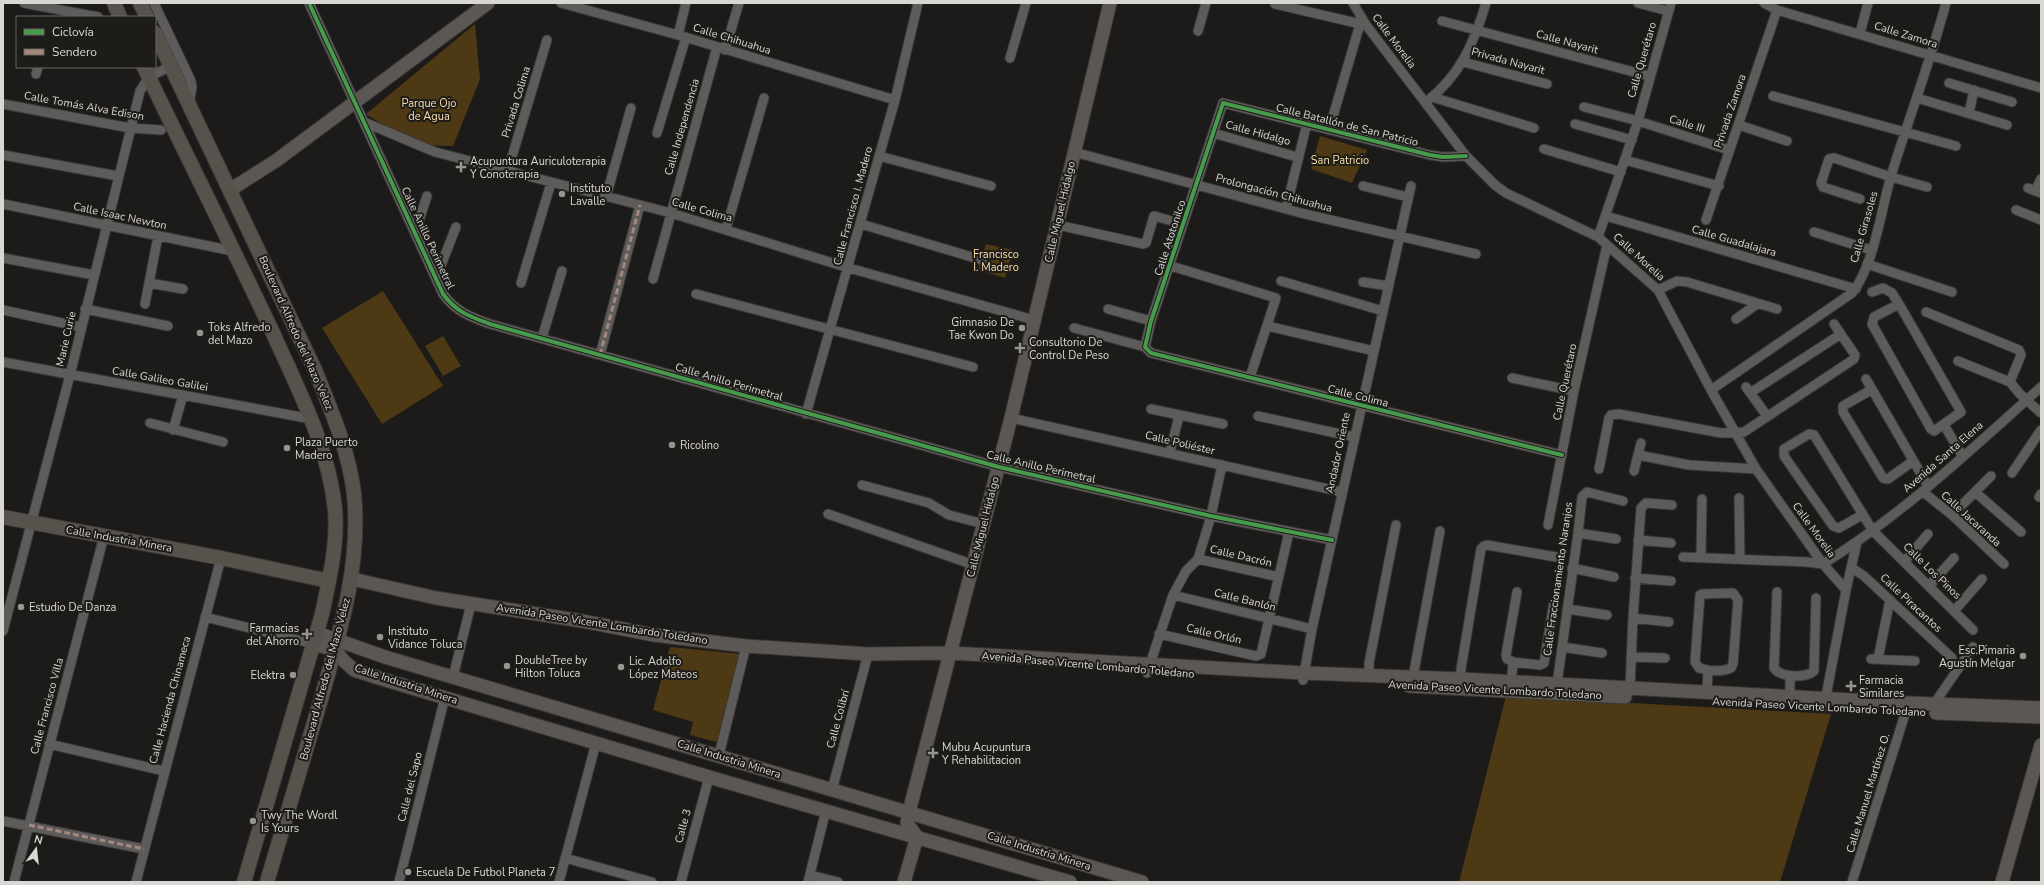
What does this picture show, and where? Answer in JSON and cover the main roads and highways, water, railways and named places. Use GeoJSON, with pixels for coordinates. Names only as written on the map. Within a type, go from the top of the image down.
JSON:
{"type":"FeatureCollection","features":[{"type":"Feature","properties":{"kind":"main road"},"geometry":{"type":"LineString","coordinates":[[114,3],[120,16]]}},
{"type":"Feature","properties":{"kind":"main road"},"geometry":{"type":"LineString","coordinates":[[140,3],[146,16]]}},
{"type":"Feature","properties":{"kind":"main road"},"geometry":{"type":"LineString","coordinates":[[230,190],[277,160],[488,3]]}},
{"type":"Feature","properties":{"kind":"main road","name":"Calle Miguel Hidalgo"},"geometry":{"type":"LineString","coordinates":[[917,837],[907,823],[909,812],[1011,418],[1110,3]]}},
{"type":"Feature","properties":{"kind":"main road","name":"Boulevard Alfredo del Mazo Velez"},"geometry":{"type":"LineString","coordinates":[[156,35],[315,370],[333,415],[348,462],[354,494],[356,519],[352,579],[336,645],[267,882]]}},
{"type":"Feature","properties":{"kind":"main road","name":"Boulevard Alfredo del Mazo Velez"},"geometry":{"type":"LineString","coordinates":[[147,72],[312,419],[326,465],[335,509],[335,532],[330,581],[315,639],[244,882]]}},
{"type":"Feature","properties":{"kind":"main road","name":"Calle Industria Minera"},"geometry":{"type":"LineString","coordinates":[[3,518],[221,558],[330,581]]}},
{"type":"Feature","properties":{"kind":"main road","name":"Avenida Paseo Vicente Lombardo Toledano"},"geometry":{"type":"LineString","coordinates":[[352,579],[472,604],[582,621],[654,635],[746,646],[868,654],[950,653],[1148,669],[1511,687],[1825,702],[2041,708]]}},
{"type":"Feature","properties":{"kind":"main road","name":"Calle Industria Minera"},"geometry":{"type":"LineString","coordinates":[[315,639],[385,657],[1142,882]]}},
{"type":"Feature","properties":{"kind":"main road","name":"Calle Industria Minera"},"geometry":{"type":"LineString","coordinates":[[336,645],[344,661],[354,670],[644,756],[709,777],[1070,882]]}},
{"type":"Feature","properties":{"kind":"main road"},"geometry":{"type":"LineString","coordinates":[[379,678],[377,667],[385,657]]}},
{"type":"Feature","properties":{"kind":"main road","name":"Avenida Paseo Vicente Lombardo Toledano"},"geometry":{"type":"LineString","coordinates":[[1303,677],[1413,677],[1461,679],[1511,687],[1557,684],[1707,692],[1790,697],[1906,711],[2041,717]]}},
{"type":"Feature","properties":{"kind":"main road"},"geometry":{"type":"LineString","coordinates":[[644,756],[650,736]]}},
{"type":"Feature","properties":{"kind":"main road"},"geometry":{"type":"LineString","coordinates":[[2002,882],[2041,746]]}},
{"type":"Feature","properties":{"kind":"main road"},"geometry":{"type":"LineString","coordinates":[[904,882],[917,837]]}},
{"type":"Feature","properties":{"kind":"place","name":"Acupuntura Auriculoterapia Y Conoterapia"},"geometry":{"type":"Point","coordinates":[461,167]}},
{"type":"Feature","properties":{"kind":"place","name":"Instituto Lavalle"},"geometry":{"type":"Point","coordinates":[562,194]}},
{"type":"Feature","properties":{"kind":"place","name":"Gimnasio De Tae Kwon Do"},"geometry":{"type":"Point","coordinates":[1022,328]}},
{"type":"Feature","properties":{"kind":"place","name":"Toks Alfredo del Mazo"},"geometry":{"type":"Point","coordinates":[200,333]}},
{"type":"Feature","properties":{"kind":"place","name":"Consultorio De Control De Peso"},"geometry":{"type":"Point","coordinates":[1020,348]}},
{"type":"Feature","properties":{"kind":"place","name":"Ricolino"},"geometry":{"type":"Point","coordinates":[672,445]}},
{"type":"Feature","properties":{"kind":"place","name":"Plaza Puerto Madero"},"geometry":{"type":"Point","coordinates":[287,448]}},
{"type":"Feature","properties":{"kind":"place","name":"Estudio De Danza"},"geometry":{"type":"Point","coordinates":[21,607]}},
{"type":"Feature","properties":{"kind":"place","name":"Farmacias del Ahorro"},"geometry":{"type":"Point","coordinates":[307,634]}},
{"type":"Feature","properties":{"kind":"place","name":"Instituto Vidance Toluca"},"geometry":{"type":"Point","coordinates":[380,637]}},
{"type":"Feature","properties":{"kind":"place","name":"Esc.Pimaria Agustín Melgar"},"geometry":{"type":"Point","coordinates":[2023,656]}},
{"type":"Feature","properties":{"kind":"place","name":"DoubleTree by Hilton Toluca"},"geometry":{"type":"Point","coordinates":[507,666]}},
{"type":"Feature","properties":{"kind":"place","name":"Lic. Adolfo López Mateos"},"geometry":{"type":"Point","coordinates":[621,667]}},
{"type":"Feature","properties":{"kind":"place","name":"Elektra"},"geometry":{"type":"Point","coordinates":[293,675]}},
{"type":"Feature","properties":{"kind":"place","name":"Farmacia Similares"},"geometry":{"type":"Point","coordinates":[1851,686]}},
{"type":"Feature","properties":{"kind":"place","name":"Mubu Acupuntura Y Rehabilitacion"},"geometry":{"type":"Point","coordinates":[933,753]}},
{"type":"Feature","properties":{"kind":"place","name":"Twy The Wordl Is Yours"},"geometry":{"type":"Point","coordinates":[253,821]}},
{"type":"Feature","properties":{"kind":"place","name":"Escuela De Futbol Planeta 7"},"geometry":{"type":"Point","coordinates":[408,872]}},
{"type":"Feature","properties":{"kind":"park label","name":"Parque Ojo de Agua"},"geometry":{"type":"Point","coordinates":[429,109]}},
{"type":"Feature","properties":{"kind":"park label","name":"San Patricio"},"geometry":{"type":"Point","coordinates":[1340,160]}},
{"type":"Feature","properties":{"kind":"park label","name":"Francisco I. Madero"},"geometry":{"type":"Point","coordinates":[996,260]}}]}
